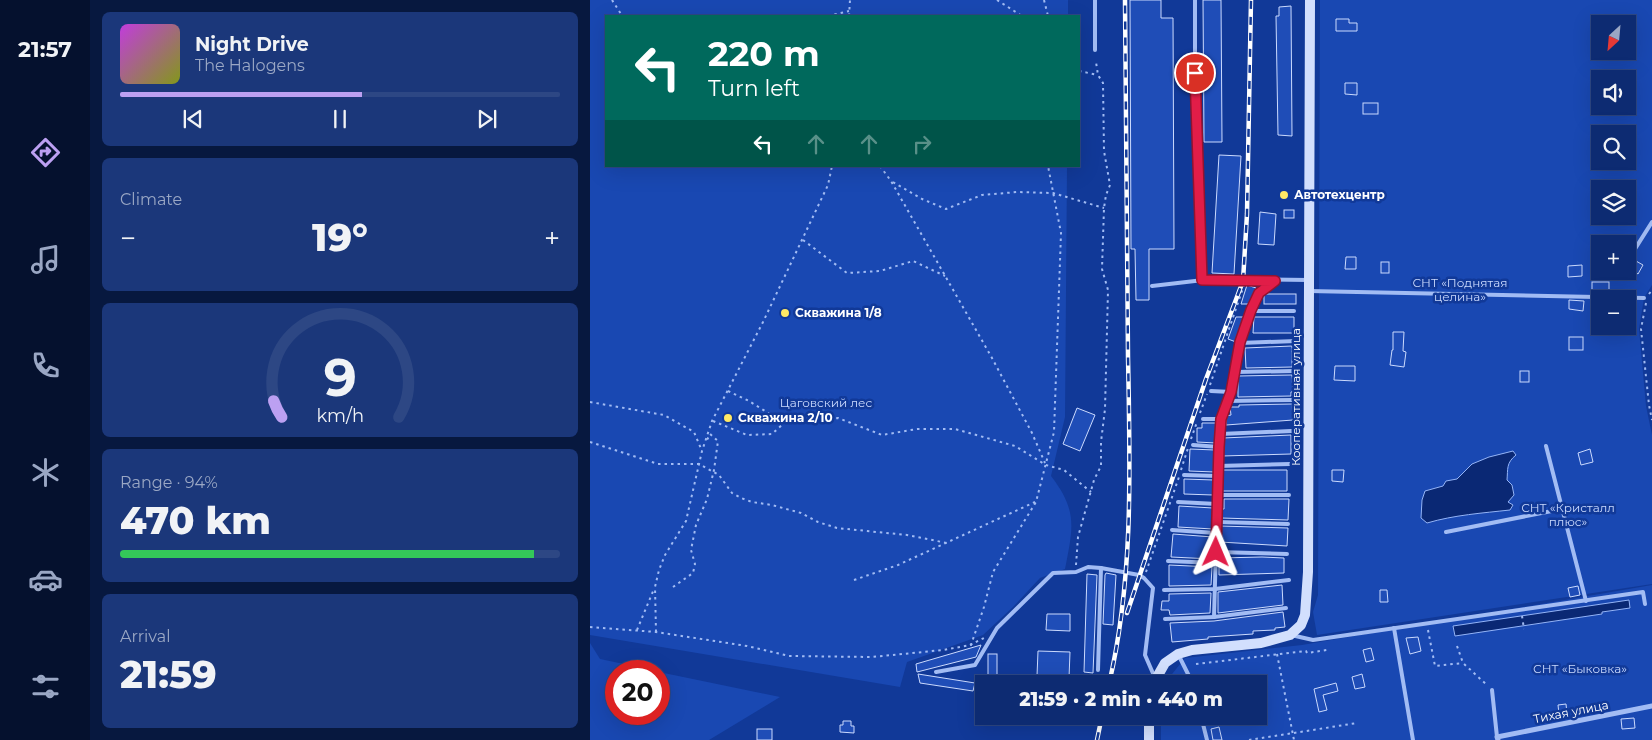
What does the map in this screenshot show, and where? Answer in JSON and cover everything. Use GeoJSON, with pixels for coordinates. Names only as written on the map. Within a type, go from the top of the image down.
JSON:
{"type":"FeatureCollection","features":[{"type":"Feature","properties":{"kind":"main road","name":"Кооперативная улица"},"geometry":{"type":"LineString","coordinates":[[1290,635],[1301,625],[1306,615],[1307,604],[1310,0]]}},
{"type":"Feature","properties":{"kind":"main road"},"geometry":{"type":"LineString","coordinates":[[1158,675],[1166,663],[1178,654],[1192,650],[1261,643],[1290,635]]}},
{"type":"Feature","properties":{"kind":"main road"},"geometry":{"type":"LineString","coordinates":[[1148,725],[1149,740]]}},
{"type":"Feature","properties":{"kind":"street","name":"Тихая улица"},"geometry":{"type":"LineString","coordinates":[[1498,738],[1652,706]]}},
{"type":"Feature","properties":{"kind":"lane"},"geometry":{"type":"LineString","coordinates":[[1095,0],[1095,50]]}},
{"type":"Feature","properties":{"kind":"lane"},"geometry":{"type":"LineString","coordinates":[[1195,0],[1195,110],[1202,280]]}},
{"type":"Feature","properties":{"kind":"lane"},"geometry":{"type":"LineString","coordinates":[[1636,247],[1652,222]]}},
{"type":"Feature","properties":{"kind":"lane"},"geometry":{"type":"LineString","coordinates":[[1152,286],[1202,280],[1309,280]]}},
{"type":"Feature","properties":{"kind":"lane"},"geometry":{"type":"LineString","coordinates":[[1214,617],[1221,419],[1231,392],[1240,342],[1251,310],[1259,293],[1275,281]]}},
{"type":"Feature","properties":{"kind":"lane"},"geometry":{"type":"LineString","coordinates":[[1309,291],[1644,298]]}},
{"type":"Feature","properties":{"kind":"lane"},"geometry":{"type":"LineString","coordinates":[[1251,310],[1294,311]]}},
{"type":"Feature","properties":{"kind":"lane"},"geometry":{"type":"LineString","coordinates":[[1240,342],[1296,341]]}},
{"type":"Feature","properties":{"kind":"lane"},"geometry":{"type":"LineString","coordinates":[[1236,372],[1293,371]]}},
{"type":"Feature","properties":{"kind":"lane"},"geometry":{"type":"LineString","coordinates":[[1211,391],[1231,392]]}},
{"type":"Feature","properties":{"kind":"lane"},"geometry":{"type":"LineString","coordinates":[[1228,401],[1293,400]]}},
{"type":"Feature","properties":{"kind":"lane"},"geometry":{"type":"LineString","coordinates":[[1203,419],[1221,419]]}},
{"type":"Feature","properties":{"kind":"lane"},"geometry":{"type":"LineString","coordinates":[[1220,434],[1291,431]]}},
{"type":"Feature","properties":{"kind":"lane"},"geometry":{"type":"LineString","coordinates":[[1546,446],[1586,601]]}},
{"type":"Feature","properties":{"kind":"lane"},"geometry":{"type":"LineString","coordinates":[[1191,447],[1219,447]]}},
{"type":"Feature","properties":{"kind":"lane"},"geometry":{"type":"LineString","coordinates":[[1218,466],[1290,464]]}},
{"type":"Feature","properties":{"kind":"lane"},"geometry":{"type":"LineString","coordinates":[[1184,475],[1218,476]]}},
{"type":"Feature","properties":{"kind":"lane"},"geometry":{"type":"LineString","coordinates":[[1217,495],[1288,495]]}},
{"type":"Feature","properties":{"kind":"lane"},"geometry":{"type":"LineString","coordinates":[[1178,502],[1217,504]]}},
{"type":"Feature","properties":{"kind":"lane"},"geometry":{"type":"LineString","coordinates":[[1446,532],[1562,509]]}},
{"type":"Feature","properties":{"kind":"lane"},"geometry":{"type":"LineString","coordinates":[[1217,522],[1288,524]]}},
{"type":"Feature","properties":{"kind":"lane"},"geometry":{"type":"LineString","coordinates":[[1172,530],[1216,533]]}},
{"type":"Feature","properties":{"kind":"lane"},"geometry":{"type":"LineString","coordinates":[[1216,552],[1287,554]]}},
{"type":"Feature","properties":{"kind":"lane"},"geometry":{"type":"LineString","coordinates":[[1168,561],[1216,563]]}},
{"type":"Feature","properties":{"kind":"lane"},"geometry":{"type":"LineString","coordinates":[[936,672],[974,665],[981,657],[993,634],[1007,617],[1053,573],[1076,572],[1088,567],[1139,575],[1153,588],[1145,655],[1152,675]]}},
{"type":"Feature","properties":{"kind":"lane"},"geometry":{"type":"LineString","coordinates":[[1098,670],[1101,568]]}},
{"type":"Feature","properties":{"kind":"lane"},"geometry":{"type":"LineString","coordinates":[[1164,590],[1215,589],[1289,580]]}},
{"type":"Feature","properties":{"kind":"lane"},"geometry":{"type":"LineString","coordinates":[[1290,635],[1313,640],[1643,592],[1645,604]]}},
{"type":"Feature","properties":{"kind":"lane"},"geometry":{"type":"LineString","coordinates":[[1165,618],[1214,617],[1286,608]]}},
{"type":"Feature","properties":{"kind":"lane"},"geometry":{"type":"LineString","coordinates":[[1394,628],[1413,740]]}},
{"type":"Feature","properties":{"kind":"lane"},"geometry":{"type":"LineString","coordinates":[[1178,654],[1188,675]]}},
{"type":"Feature","properties":{"kind":"lane"},"geometry":{"type":"LineString","coordinates":[[1492,690],[1498,738]]}},
{"type":"Feature","properties":{"kind":"lane"},"geometry":{"type":"LineString","coordinates":[[1203,725],[1207,740]]}},
{"type":"Feature","properties":{"kind":"path"},"geometry":{"type":"LineString","coordinates":[[612,0],[624,15]]}},
{"type":"Feature","properties":{"kind":"path"},"geometry":{"type":"LineString","coordinates":[[849,15],[850,0]]}},
{"type":"Feature","properties":{"kind":"path"},"geometry":{"type":"LineString","coordinates":[[997,0],[1020,15]]}},
{"type":"Feature","properties":{"kind":"path"},"geometry":{"type":"LineString","coordinates":[[1044,0],[1048,15]]}},
{"type":"Feature","properties":{"kind":"path"},"geometry":{"type":"LineString","coordinates":[[834,15],[850,12]]}},
{"type":"Feature","properties":{"kind":"path"},"geometry":{"type":"LineString","coordinates":[[1076,572],[1078,537],[1094,480],[1101,466],[1101,442],[1105,409],[1108,290],[1102,269],[1104,208],[1110,185],[1104,151],[1103,83],[1098,75],[1096,62]]}},
{"type":"Feature","properties":{"kind":"path"},"geometry":{"type":"LineString","coordinates":[[1080,71],[1098,75]]}},
{"type":"Feature","properties":{"kind":"path"},"geometry":{"type":"LineString","coordinates":[[637,630],[655,587],[665,555],[686,522],[703,446],[712,421],[763,322],[828,185],[832,167]]}},
{"type":"Feature","properties":{"kind":"path"},"geometry":{"type":"LineString","coordinates":[[881,167],[891,181],[997,366],[1032,433],[1046,465]]}},
{"type":"Feature","properties":{"kind":"path"},"geometry":{"type":"LineString","coordinates":[[971,645],[993,572],[1036,502],[1054,432],[1061,233],[1048,167]]}},
{"type":"Feature","properties":{"kind":"path"},"geometry":{"type":"LineString","coordinates":[[891,181],[922,199],[946,209],[982,195],[1016,192],[1053,193],[1104,208]]}},
{"type":"Feature","properties":{"kind":"path"},"geometry":{"type":"LineString","coordinates":[[802,240],[847,272],[880,271],[913,262],[945,276]]}},
{"type":"Feature","properties":{"kind":"path"},"geometry":{"type":"LineString","coordinates":[[1192,438],[1245,280]]}},
{"type":"Feature","properties":{"kind":"path"},"geometry":{"type":"LineString","coordinates":[[1652,290],[1648,296],[1641,329],[1652,420]]}},
{"type":"Feature","properties":{"kind":"path"},"geometry":{"type":"LineString","coordinates":[[728,390],[770,413],[784,423]]}},
{"type":"Feature","properties":{"kind":"path"},"geometry":{"type":"LineString","coordinates":[[590,402],[664,415],[694,432],[702,451]]}},
{"type":"Feature","properties":{"kind":"path"},"geometry":{"type":"LineString","coordinates":[[712,421],[747,435],[772,434],[784,423],[838,418],[882,435],[917,428],[955,429],[1015,446],[1046,465],[1064,470],[1091,492]]}},
{"type":"Feature","properties":{"kind":"path"},"geometry":{"type":"LineString","coordinates":[[673,587],[693,573],[695,564],[691,550],[696,525],[707,499],[714,473],[718,441],[710,434],[703,446]]}},
{"type":"Feature","properties":{"kind":"path"},"geometry":{"type":"LineString","coordinates":[[590,442],[658,464],[699,464],[718,475],[732,493],[741,498],[801,513],[818,522],[837,528],[907,535],[947,542]]}},
{"type":"Feature","properties":{"kind":"path"},"geometry":{"type":"LineString","coordinates":[[1144,578],[1191,447]]}},
{"type":"Feature","properties":{"kind":"path"},"geometry":{"type":"LineString","coordinates":[[854,580],[898,565],[1036,502]]}},
{"type":"Feature","properties":{"kind":"path"},"geometry":{"type":"LineString","coordinates":[[655,587],[656,632]]}},
{"type":"Feature","properties":{"kind":"path"},"geometry":{"type":"LineString","coordinates":[[1521,615],[1524,629]]}},
{"type":"Feature","properties":{"kind":"path"},"geometry":{"type":"LineString","coordinates":[[1427,624],[1435,666],[1463,663]]}},
{"type":"Feature","properties":{"kind":"path"},"geometry":{"type":"LineString","coordinates":[[590,627],[656,632],[747,646],[789,656],[872,657],[942,650],[971,645],[993,634]]}},
{"type":"Feature","properties":{"kind":"path"},"geometry":{"type":"LineString","coordinates":[[1457,646],[1463,663],[1492,690]]}},
{"type":"Feature","properties":{"kind":"path"},"geometry":{"type":"LineString","coordinates":[[1196,664],[1327,650]]}},
{"type":"Feature","properties":{"kind":"path"},"geometry":{"type":"LineString","coordinates":[[1277,654],[1294,740]]}},
{"type":"Feature","properties":{"kind":"path"},"geometry":{"type":"LineString","coordinates":[[1249,740],[1357,723]]}},
{"type":"Feature","properties":{"kind":"green space","name":"Цаговский лес"},"geometry":{"type":"Polygon","coordinates":[[[590,0],[1068,0],[1068,15],[605,15],[605,167],[1067,167],[1065,417],[1051,476],[1066,500],[1071,520],[1071,531],[1065,569],[1040,578],[983,635],[907,662],[900,687],[590,635],[590,0]]]}},
{"type":"Feature","properties":{"kind":"green space","name":"СНТ «Поднятая целина»"},"geometry":{"type":"Polygon","coordinates":[[[1320,0],[1652,0],[1652,285],[1644,298],[1639,329],[1646,406],[1652,435],[1652,584],[1317,635],[1313,612],[1318,595],[1320,0]]]}},
{"type":"Feature","properties":{"kind":"green space","name":"СНТ «Быковка»"},"geometry":{"type":"Polygon","coordinates":[[[1652,585],[1652,740],[1161,740],[1161,725],[1267,725],[1267,675],[1171,675],[1185,658],[1302,645],[1652,585]]]}},
{"type":"Feature","properties":{"kind":"green space"},"geometry":{"type":"Polygon","coordinates":[[[590,643],[600,659],[605,660],[605,725],[670,725],[670,674],[780,697],[709,740],[590,740],[590,643]]]}},
{"type":"Feature","properties":{"kind":"shaded area"},"geometry":{"type":"Polygon","coordinates":[[[1513,451],[1516,455],[1509,464],[1507,480],[1512,485],[1514,495],[1508,502],[1513,505],[1510,510],[1458,516],[1427,523],[1421,518],[1422,500],[1425,491],[1443,486],[1446,481],[1457,479],[1472,464],[1489,457],[1513,451]]]}},
{"type":"Feature","properties":{"kind":"shaded area"},"geometry":{"type":"Polygon","coordinates":[[[1629,600],[1630,608],[1602,612],[1602,614],[1455,636],[1453,626],[1629,600]]]}},
{"type":"Feature","properties":{"kind":"building"},"geometry":{"type":"Polygon","coordinates":[[[1130,0],[1161,0],[1161,18],[1173,18],[1174,249],[1149,249],[1149,300],[1136,300],[1135,249],[1131,249],[1130,0]]]}},
{"type":"Feature","properties":{"kind":"building"},"geometry":{"type":"Polygon","coordinates":[[[1203,0],[1221,0],[1222,142],[1204,142],[1203,0]]]}},
{"type":"Feature","properties":{"kind":"building"},"geometry":{"type":"Polygon","coordinates":[[[1291,6],[1292,136],[1278,135],[1276,16],[1279,16],[1279,7],[1291,6]]]}},
{"type":"Feature","properties":{"kind":"building"},"geometry":{"type":"Polygon","coordinates":[[[1336,19],[1349,19],[1349,23],[1357,23],[1357,31],[1336,31],[1336,19]]]}},
{"type":"Feature","properties":{"kind":"building"},"geometry":{"type":"Polygon","coordinates":[[[1345,83],[1357,83],[1357,95],[1345,94],[1345,83]]]}},
{"type":"Feature","properties":{"kind":"building"},"geometry":{"type":"Polygon","coordinates":[[[1363,103],[1378,103],[1378,114],[1363,114],[1363,103]]]}},
{"type":"Feature","properties":{"kind":"building"},"geometry":{"type":"Polygon","coordinates":[[[1219,155],[1241,156],[1234,274],[1212,273],[1219,155]]]}},
{"type":"Feature","properties":{"kind":"building"},"geometry":{"type":"Polygon","coordinates":[[[1284,210],[1294,210],[1294,218],[1284,218],[1284,210]]]}},
{"type":"Feature","properties":{"kind":"building"},"geometry":{"type":"Polygon","coordinates":[[[1260,212],[1276,214],[1274,245],[1258,244],[1260,212]]]}},
{"type":"Feature","properties":{"kind":"building"},"geometry":{"type":"Polygon","coordinates":[[[1346,257],[1356,257],[1356,269],[1345,269],[1346,257]]]}},
{"type":"Feature","properties":{"kind":"building"},"geometry":{"type":"Polygon","coordinates":[[[1636,261],[1643,265],[1638,274],[1636,273],[1636,261]]]}},
{"type":"Feature","properties":{"kind":"building"},"geometry":{"type":"Polygon","coordinates":[[[1381,262],[1389,262],[1389,273],[1381,273],[1381,262]]]}},
{"type":"Feature","properties":{"kind":"building"},"geometry":{"type":"Polygon","coordinates":[[[1582,265],[1582,276],[1568,277],[1568,266],[1582,265]]]}},
{"type":"Feature","properties":{"kind":"building"},"geometry":{"type":"Polygon","coordinates":[[[1592,282],[1609,282],[1609,290],[1592,290],[1592,282]]]}},
{"type":"Feature","properties":{"kind":"building"},"geometry":{"type":"Polygon","coordinates":[[[1247,285],[1256,288],[1250,304],[1241,304],[1247,285]]]}},
{"type":"Feature","properties":{"kind":"building"},"geometry":{"type":"Polygon","coordinates":[[[1264,294],[1296,294],[1296,304],[1264,304],[1264,294]]]}},
{"type":"Feature","properties":{"kind":"building"},"geometry":{"type":"Polygon","coordinates":[[[1569,300],[1584,301],[1583,311],[1569,309],[1569,300]]]}},
{"type":"Feature","properties":{"kind":"building"},"geometry":{"type":"Polygon","coordinates":[[[1236,317],[1245,317],[1236,342],[1228,339],[1236,317]]]}},
{"type":"Feature","properties":{"kind":"building"},"geometry":{"type":"Polygon","coordinates":[[[1254,317],[1294,317],[1294,333],[1253,333],[1254,317]]]}},
{"type":"Feature","properties":{"kind":"building"},"geometry":{"type":"Polygon","coordinates":[[[1393,332],[1404,332],[1403,351],[1406,352],[1404,367],[1390,365],[1393,350],[1393,332]]]}},
{"type":"Feature","properties":{"kind":"building"},"geometry":{"type":"Polygon","coordinates":[[[1569,337],[1583,337],[1583,350],[1569,350],[1569,337]]]}},
{"type":"Feature","properties":{"kind":"building"},"geometry":{"type":"Polygon","coordinates":[[[1292,346],[1292,367],[1246,368],[1245,348],[1292,346]]]}},
{"type":"Feature","properties":{"kind":"building"},"geometry":{"type":"Polygon","coordinates":[[[1335,366],[1355,366],[1355,381],[1334,380],[1335,366]]]}},
{"type":"Feature","properties":{"kind":"building"},"geometry":{"type":"Polygon","coordinates":[[[1520,371],[1529,371],[1529,382],[1520,382],[1520,371]]]}},
{"type":"Feature","properties":{"kind":"building"},"geometry":{"type":"Polygon","coordinates":[[[1292,375],[1293,392],[1291,392],[1291,396],[1238,397],[1238,376],[1292,375]]]}},
{"type":"Feature","properties":{"kind":"building"},"geometry":{"type":"Polygon","coordinates":[[[1292,404],[1293,420],[1226,425],[1226,416],[1231,415],[1230,407],[1239,407],[1239,405],[1292,404]]]}},
{"type":"Feature","properties":{"kind":"building"},"geometry":{"type":"Polygon","coordinates":[[[1077,408],[1095,415],[1080,451],[1063,444],[1077,408]]]}},
{"type":"Feature","properties":{"kind":"building"},"geometry":{"type":"Polygon","coordinates":[[[1202,423],[1216,423],[1216,443],[1197,442],[1197,428],[1202,428],[1202,423]]]}},
{"type":"Feature","properties":{"kind":"building"},"geometry":{"type":"Polygon","coordinates":[[[1291,435],[1291,454],[1222,456],[1223,438],[1291,435]]]}},
{"type":"Feature","properties":{"kind":"building"},"geometry":{"type":"Polygon","coordinates":[[[1190,449],[1215,450],[1215,472],[1189,471],[1190,449]]]}},
{"type":"Feature","properties":{"kind":"building"},"geometry":{"type":"Polygon","coordinates":[[[1590,449],[1593,462],[1581,465],[1578,453],[1590,449]]]}},
{"type":"Feature","properties":{"kind":"building"},"geometry":{"type":"Polygon","coordinates":[[[1222,470],[1287,470],[1287,491],[1221,491],[1222,470]]]}},
{"type":"Feature","properties":{"kind":"building"},"geometry":{"type":"Polygon","coordinates":[[[1332,470],[1344,470],[1343,482],[1332,481],[1332,470]]]}},
{"type":"Feature","properties":{"kind":"building"},"geometry":{"type":"Polygon","coordinates":[[[1184,479],[1214,480],[1213,495],[1184,494],[1184,479]]]}},
{"type":"Feature","properties":{"kind":"building"},"geometry":{"type":"Polygon","coordinates":[[[1224,499],[1289,499],[1288,520],[1221,518],[1221,509],[1224,509],[1224,499]]]}},
{"type":"Feature","properties":{"kind":"building"},"geometry":{"type":"Polygon","coordinates":[[[1179,506],[1213,508],[1213,529],[1178,527],[1179,506]]]}},
{"type":"Feature","properties":{"kind":"building"},"geometry":{"type":"Polygon","coordinates":[[[1220,526],[1288,528],[1287,546],[1220,542],[1220,526]]]}},
{"type":"Feature","properties":{"kind":"building"},"geometry":{"type":"Polygon","coordinates":[[[1173,534],[1213,537],[1212,559],[1171,557],[1173,534]]]}},
{"type":"Feature","properties":{"kind":"building"},"geometry":{"type":"Polygon","coordinates":[[[1219,558],[1284,558],[1284,573],[1219,575],[1219,558]]]}},
{"type":"Feature","properties":{"kind":"building"},"geometry":{"type":"Polygon","coordinates":[[[1169,565],[1212,567],[1211,585],[1169,586],[1169,565]]]}},
{"type":"Feature","properties":{"kind":"building"},"geometry":{"type":"Polygon","coordinates":[[[1106,573],[1116,575],[1113,625],[1103,624],[1106,573]]]}},
{"type":"Feature","properties":{"kind":"building"},"geometry":{"type":"Polygon","coordinates":[[[1087,574],[1097,575],[1093,673],[1084,672],[1087,574]]]}},
{"type":"Feature","properties":{"kind":"building"},"geometry":{"type":"Polygon","coordinates":[[[1282,585],[1283,605],[1218,613],[1218,592],[1282,585]]]}},
{"type":"Feature","properties":{"kind":"building"},"geometry":{"type":"Polygon","coordinates":[[[1578,586],[1580,595],[1570,597],[1568,588],[1578,586]]]}},
{"type":"Feature","properties":{"kind":"building"},"geometry":{"type":"Polygon","coordinates":[[[1380,590],[1387,590],[1388,602],[1380,602],[1380,590]]]}},
{"type":"Feature","properties":{"kind":"building"},"geometry":{"type":"Polygon","coordinates":[[[1211,593],[1210,613],[1170,615],[1169,610],[1161,610],[1162,601],[1169,601],[1169,594],[1211,593]]]}},
{"type":"Feature","properties":{"kind":"building"},"geometry":{"type":"Polygon","coordinates":[[[1283,612],[1285,627],[1275,628],[1275,630],[1253,631],[1253,634],[1172,642],[1170,623],[1214,621],[1283,612]]]}},
{"type":"Feature","properties":{"kind":"building"},"geometry":{"type":"Polygon","coordinates":[[[1047,614],[1070,614],[1070,631],[1046,630],[1047,614]]]}},
{"type":"Feature","properties":{"kind":"building"},"geometry":{"type":"Polygon","coordinates":[[[1418,637],[1421,651],[1410,654],[1406,638],[1418,637]]]}},
{"type":"Feature","properties":{"kind":"building"},"geometry":{"type":"Polygon","coordinates":[[[981,645],[976,657],[917,672],[916,664],[981,645]]]}},
{"type":"Feature","properties":{"kind":"building"},"geometry":{"type":"Polygon","coordinates":[[[1371,648],[1374,660],[1366,662],[1363,650],[1371,648]]]}},
{"type":"Feature","properties":{"kind":"building"},"geometry":{"type":"Polygon","coordinates":[[[1038,651],[1070,652],[1069,675],[1037,675],[1038,651]]]}},
{"type":"Feature","properties":{"kind":"building"},"geometry":{"type":"Polygon","coordinates":[[[988,654],[997,654],[997,675],[988,675],[988,654]]]}},
{"type":"Feature","properties":{"kind":"building"},"geometry":{"type":"Polygon","coordinates":[[[918,674],[975,683],[973,691],[920,683],[918,674]]]}},
{"type":"Feature","properties":{"kind":"building"},"geometry":{"type":"Polygon","coordinates":[[[1362,674],[1365,687],[1355,689],[1352,677],[1362,674]]]}},
{"type":"Feature","properties":{"kind":"building"},"geometry":{"type":"Polygon","coordinates":[[[1336,683],[1338,691],[1323,695],[1327,710],[1319,712],[1314,689],[1336,683]]]}},
{"type":"Feature","properties":{"kind":"building"},"geometry":{"type":"Polygon","coordinates":[[[1566,704],[1567,714],[1559,714],[1558,705],[1566,704]]]}},
{"type":"Feature","properties":{"kind":"building"},"geometry":{"type":"Polygon","coordinates":[[[1634,718],[1635,728],[1622,729],[1621,719],[1634,718]]]}},
{"type":"Feature","properties":{"kind":"building"},"geometry":{"type":"Polygon","coordinates":[[[843,721],[851,721],[851,726],[854,726],[854,733],[840,732],[840,725],[843,725],[843,721]]]}},
{"type":"Feature","properties":{"kind":"building"},"geometry":{"type":"Polygon","coordinates":[[[1219,727],[1222,740],[1213,740],[1211,729],[1219,727]]]}},
{"type":"Feature","properties":{"kind":"building"},"geometry":{"type":"Polygon","coordinates":[[[757,729],[772,729],[772,740],[757,740],[757,729]]]}},
{"type":"Feature","properties":{"kind":"railway"},"geometry":{"type":"LineString","coordinates":[[1111,675],[1123,603],[1129,521],[1125,0]]}},
{"type":"Feature","properties":{"kind":"railway"},"geometry":{"type":"LineString","coordinates":[[1127,613],[1206,379],[1243,281],[1247,214],[1251,0]]}},
{"type":"Feature","properties":{"kind":"railway"},"geometry":{"type":"LineString","coordinates":[[1097,740],[1100,725]]}},
{"type":"Feature","properties":{"kind":"place","name":"Автотехцентр"},"geometry":{"type":"Point","coordinates":[1284,195]}},
{"type":"Feature","properties":{"kind":"place","name":"Скважина 1/8"},"geometry":{"type":"Point","coordinates":[785,313]}},
{"type":"Feature","properties":{"kind":"place","name":"Скважина 2/10"},"geometry":{"type":"Point","coordinates":[728,418]}},
{"type":"Feature","properties":{"kind":"route"},"geometry":{"type":"LineString","coordinates":[[1195,73],[1202,280],[1275,281],[1259,293],[1251,310],[1240,342],[1231,392],[1221,419],[1216,552]]}},
{"type":"Feature","properties":{"kind":"park label","name":"СНТ «Кристалл плюс»"},"geometry":{"type":"Point","coordinates":[1568,515]}}]}
